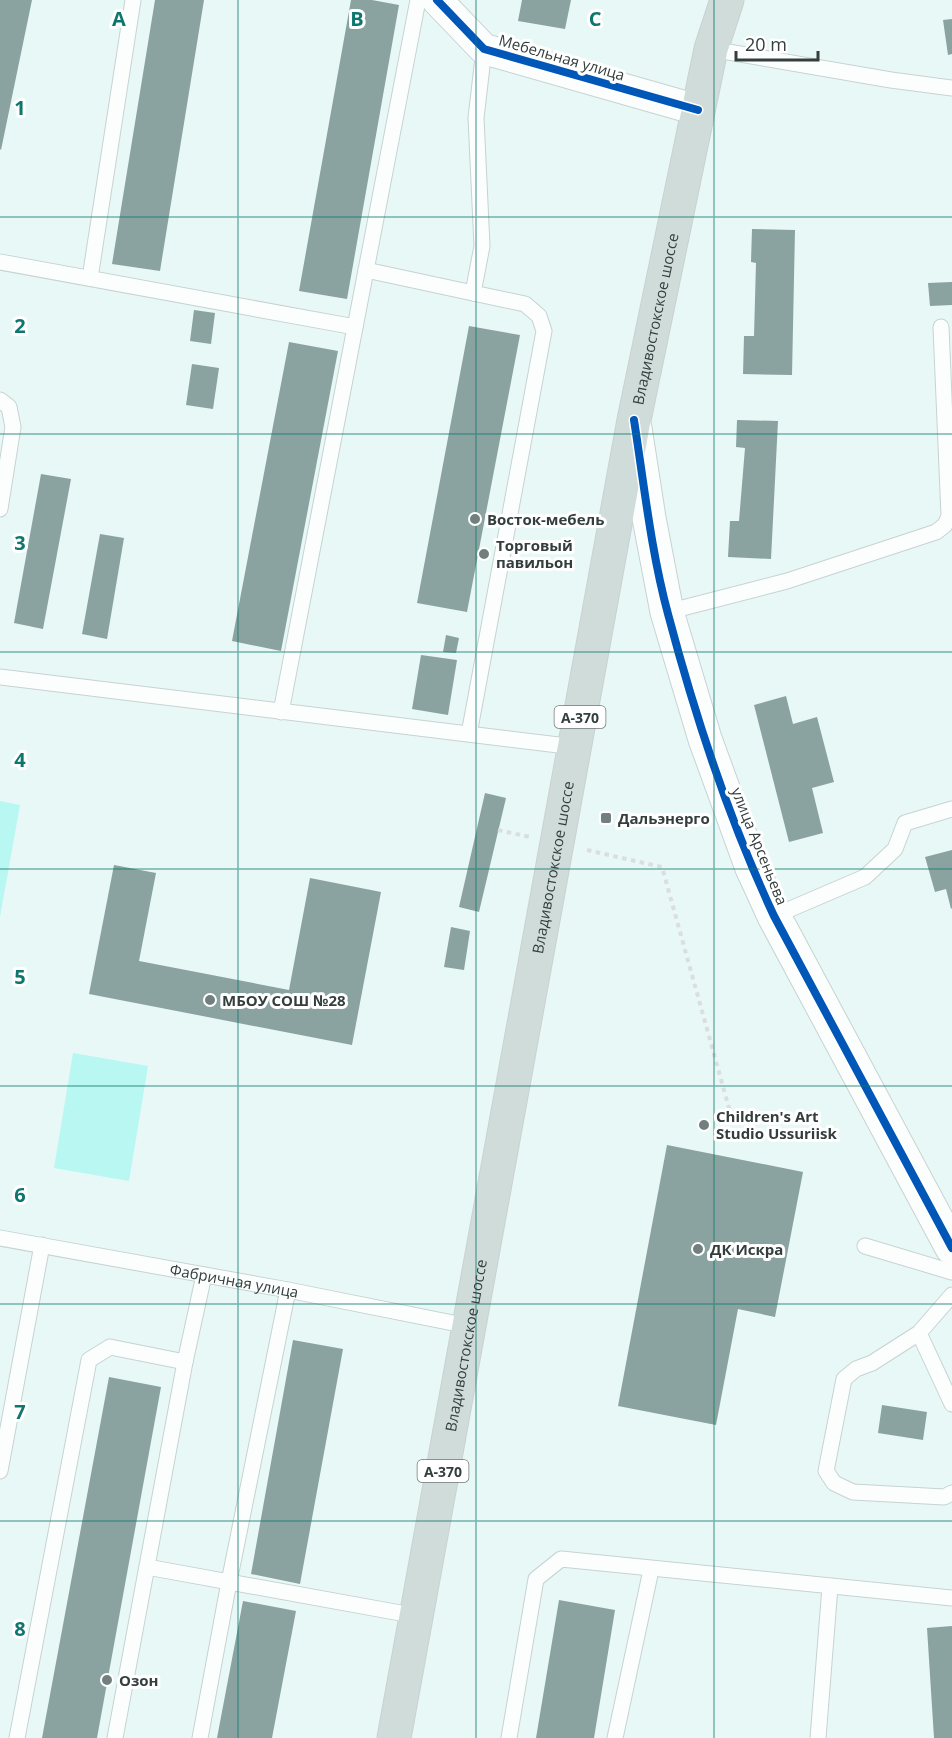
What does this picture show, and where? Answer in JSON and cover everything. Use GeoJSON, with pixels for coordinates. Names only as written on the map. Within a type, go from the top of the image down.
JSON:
{"type":"FeatureCollection","features":[{"type":"Feature","properties":{"kind":"highway","name":"Владивостокское шоссе"},"geometry":{"type":"LineString","coordinates":[[394,1738],[634,420],[711,49],[727,0]]}},
{"type":"Feature","properties":{"kind":"street","name":"Мебельная улица"},"geometry":{"type":"LineString","coordinates":[[437,0],[484,49],[698,110]]}},
{"type":"Feature","properties":{"kind":"street","name":"улица Арсеньева"},"geometry":{"type":"LineString","coordinates":[[634,420],[649,518],[667,612],[709,750],[752,868],[774,916],[952,1248]]}},
{"type":"Feature","properties":{"kind":"lane"},"geometry":{"type":"LineString","coordinates":[[90,278],[133,0]]}},
{"type":"Feature","properties":{"kind":"lane"},"geometry":{"type":"LineString","coordinates":[[280,712],[418,0]]}},
{"type":"Feature","properties":{"kind":"lane"},"geometry":{"type":"LineString","coordinates":[[472,293],[482,246],[476,118],[484,49]]}},
{"type":"Feature","properties":{"kind":"lane"},"geometry":{"type":"LineString","coordinates":[[711,49],[891,80],[952,88]]}},
{"type":"Feature","properties":{"kind":"lane"},"geometry":{"type":"LineString","coordinates":[[0,262],[355,327]]}},
{"type":"Feature","properties":{"kind":"lane"},"geometry":{"type":"LineString","coordinates":[[366,270],[525,304],[539,316],[544,331],[469,734]]}},
{"type":"Feature","properties":{"kind":"lane"},"geometry":{"type":"LineString","coordinates":[[667,612],[787,581],[936,532],[945,525],[949,516],[941,327]]}},
{"type":"Feature","properties":{"kind":"lane"},"geometry":{"type":"LineString","coordinates":[[0,400],[9,407],[13,427],[0,509]]}},
{"type":"Feature","properties":{"kind":"lane"},"geometry":{"type":"LineString","coordinates":[[0,677],[574,747]]}},
{"type":"Feature","properties":{"kind":"lane"},"geometry":{"type":"LineString","coordinates":[[774,916],[865,877],[895,849],[905,823],[952,809]]}},
{"type":"Feature","properties":{"kind":"lane","name":"Фабричная улица"},"geometry":{"type":"LineString","coordinates":[[0,1238],[288,1290],[468,1326]]}},
{"type":"Feature","properties":{"kind":"lane"},"geometry":{"type":"LineString","coordinates":[[0,1471],[42,1245]]}},
{"type":"Feature","properties":{"kind":"lane"},"geometry":{"type":"LineString","coordinates":[[865,1246],[952,1272]]}},
{"type":"Feature","properties":{"kind":"lane"},"geometry":{"type":"LineString","coordinates":[[115,1738],[185,1362],[204,1275]]}},
{"type":"Feature","properties":{"kind":"lane"},"geometry":{"type":"LineString","coordinates":[[200,1738],[288,1290]]}},
{"type":"Feature","properties":{"kind":"lane"},"geometry":{"type":"LineString","coordinates":[[952,1294],[919,1333],[872,1362],[856,1369],[844,1379],[826,1471],[834,1484],[852,1492],[944,1497],[952,1493]]}},
{"type":"Feature","properties":{"kind":"lane"},"geometry":{"type":"LineString","coordinates":[[919,1333],[952,1404]]}},
{"type":"Feature","properties":{"kind":"lane"},"geometry":{"type":"LineString","coordinates":[[17,1738],[89,1360],[110,1347],[185,1362]]}},
{"type":"Feature","properties":{"kind":"lane"},"geometry":{"type":"LineString","coordinates":[[509,1738],[536,1579],[561,1559],[651,1570],[952,1598]]}},
{"type":"Feature","properties":{"kind":"lane"},"geometry":{"type":"LineString","coordinates":[[147,1567],[417,1616]]}},
{"type":"Feature","properties":{"kind":"lane"},"geometry":{"type":"LineString","coordinates":[[615,1738],[651,1570]]}},
{"type":"Feature","properties":{"kind":"lane"},"geometry":{"type":"LineString","coordinates":[[818,1738],[830,1587]]}},
{"type":"Feature","properties":{"kind":"path"},"geometry":{"type":"LineString","coordinates":[[662,867],[732,1119]]}},
{"type":"Feature","properties":{"kind":"shaded area"},"geometry":{"type":"Polygon","coordinates":[[[0,801],[20,805],[0,917],[0,801]]]}},
{"type":"Feature","properties":{"kind":"shaded area"},"geometry":{"type":"Polygon","coordinates":[[[73,1053],[148,1066],[129,1181],[54,1168],[73,1053]]]}},
{"type":"Feature","properties":{"kind":"building"},"geometry":{"type":"Polygon","coordinates":[[[0,0],[32,0],[1,150],[0,149],[0,0]]]}},
{"type":"Feature","properties":{"kind":"building"},"geometry":{"type":"Polygon","coordinates":[[[155,0],[204,0],[160,271],[112,264],[155,0]]]}},
{"type":"Feature","properties":{"kind":"building"},"geometry":{"type":"Polygon","coordinates":[[[351,0],[372,0],[399,5],[347,299],[299,291],[351,0]]]}},
{"type":"Feature","properties":{"kind":"building"},"geometry":{"type":"Polygon","coordinates":[[[522,0],[571,0],[565,29],[518,21],[522,0]]]}},
{"type":"Feature","properties":{"kind":"building"},"geometry":{"type":"Polygon","coordinates":[[[952,19],[952,54],[948,55],[943,20],[952,19]]]}},
{"type":"Feature","properties":{"kind":"building"},"geometry":{"type":"Polygon","coordinates":[[[752,229],[795,230],[792,375],[743,374],[744,336],[754,336],[756,263],[751,262],[752,229]]]}},
{"type":"Feature","properties":{"kind":"building"},"geometry":{"type":"Polygon","coordinates":[[[952,282],[952,305],[930,306],[928,283],[952,282]]]}},
{"type":"Feature","properties":{"kind":"building"},"geometry":{"type":"Polygon","coordinates":[[[194,310],[215,313],[211,344],[190,341],[194,310]]]}},
{"type":"Feature","properties":{"kind":"building"},"geometry":{"type":"Polygon","coordinates":[[[469,326],[520,335],[467,612],[417,603],[469,326]]]}},
{"type":"Feature","properties":{"kind":"building"},"geometry":{"type":"Polygon","coordinates":[[[289,342],[338,351],[281,651],[232,641],[289,342]]]}},
{"type":"Feature","properties":{"kind":"building"},"geometry":{"type":"Polygon","coordinates":[[[192,364],[219,368],[213,409],[186,405],[192,364]]]}},
{"type":"Feature","properties":{"kind":"building"},"geometry":{"type":"Polygon","coordinates":[[[737,420],[778,421],[771,559],[728,557],[730,521],[739,521],[745,448],[736,447],[737,420]]]}},
{"type":"Feature","properties":{"kind":"building"},"geometry":{"type":"Polygon","coordinates":[[[41,474],[71,479],[43,629],[14,623],[41,474]]]}},
{"type":"Feature","properties":{"kind":"building"},"geometry":{"type":"Polygon","coordinates":[[[100,534],[124,538],[107,639],[82,634],[100,534]]]}},
{"type":"Feature","properties":{"kind":"building"},"geometry":{"type":"Polygon","coordinates":[[[446,635],[459,638],[456,653],[443,652],[446,635]]]}},
{"type":"Feature","properties":{"kind":"building"},"geometry":{"type":"Polygon","coordinates":[[[421,655],[457,660],[448,715],[412,709],[421,655]]]}},
{"type":"Feature","properties":{"kind":"building"},"geometry":{"type":"Polygon","coordinates":[[[786,696],[793,724],[817,717],[834,782],[812,788],[823,833],[789,842],[754,705],[786,696]]]}},
{"type":"Feature","properties":{"kind":"building"},"geometry":{"type":"Polygon","coordinates":[[[485,793],[506,798],[479,912],[459,907],[485,793]]]}},
{"type":"Feature","properties":{"kind":"building"},"geometry":{"type":"Polygon","coordinates":[[[952,850],[951,909],[946,889],[935,892],[925,857],[952,850]]]}},
{"type":"Feature","properties":{"kind":"building"},"geometry":{"type":"Polygon","coordinates":[[[114,865],[156,873],[139,961],[289,990],[310,878],[381,892],[352,1045],[89,994],[114,865]]]}},
{"type":"Feature","properties":{"kind":"building"},"geometry":{"type":"Polygon","coordinates":[[[451,927],[470,931],[464,970],[444,967],[451,927]]]}},
{"type":"Feature","properties":{"kind":"building","name":"ДК Искра"},"geometry":{"type":"Polygon","coordinates":[[[667,1145],[803,1172],[775,1317],[738,1309],[716,1425],[618,1406],[667,1145]]]}},
{"type":"Feature","properties":{"kind":"building"},"geometry":{"type":"Polygon","coordinates":[[[293,1340],[343,1349],[300,1584],[251,1574],[293,1340]]]}},
{"type":"Feature","properties":{"kind":"building"},"geometry":{"type":"Polygon","coordinates":[[[109,1377],[161,1387],[97,1738],[42,1738],[109,1377]]]}},
{"type":"Feature","properties":{"kind":"building"},"geometry":{"type":"Polygon","coordinates":[[[882,1405],[927,1412],[923,1440],[878,1433],[882,1405]]]}},
{"type":"Feature","properties":{"kind":"building"},"geometry":{"type":"Polygon","coordinates":[[[559,1600],[615,1610],[594,1738],[536,1738],[559,1600]]]}},
{"type":"Feature","properties":{"kind":"building"},"geometry":{"type":"Polygon","coordinates":[[[243,1601],[296,1611],[272,1738],[217,1738],[243,1601]]]}},
{"type":"Feature","properties":{"kind":"building"},"geometry":{"type":"Polygon","coordinates":[[[952,1626],[952,1738],[934,1738],[927,1628],[952,1626]]]}},
{"type":"Feature","properties":{"kind":"cycle path"},"geometry":{"type":"LineString","coordinates":[[437,0],[484,49],[698,110]]}},
{"type":"Feature","properties":{"kind":"cycle path"},"geometry":{"type":"LineString","coordinates":[[634,420],[648,517],[662,590],[678,652],[714,767],[742,843],[774,916],[952,1248]]}},
{"type":"Feature","properties":{"kind":"place","name":"Восток-мебель"},"geometry":{"type":"Point","coordinates":[475,519]}},
{"type":"Feature","properties":{"kind":"place","name":"Торговый павильон"},"geometry":{"type":"Point","coordinates":[484,554]}},
{"type":"Feature","properties":{"kind":"place","name":"Дальэнерго"},"geometry":{"type":"Point","coordinates":[606,818]}},
{"type":"Feature","properties":{"kind":"place","name":"МБОУ СОШ №28"},"geometry":{"type":"Point","coordinates":[210,1000]}},
{"type":"Feature","properties":{"kind":"place","name":"Children's Art Studio Ussuriisk"},"geometry":{"type":"Point","coordinates":[704,1125]}},
{"type":"Feature","properties":{"kind":"place","name":"ДК Искра"},"geometry":{"type":"Point","coordinates":[698,1249]}},
{"type":"Feature","properties":{"kind":"place","name":"Озон"},"geometry":{"type":"Point","coordinates":[107,1680]}}]}
